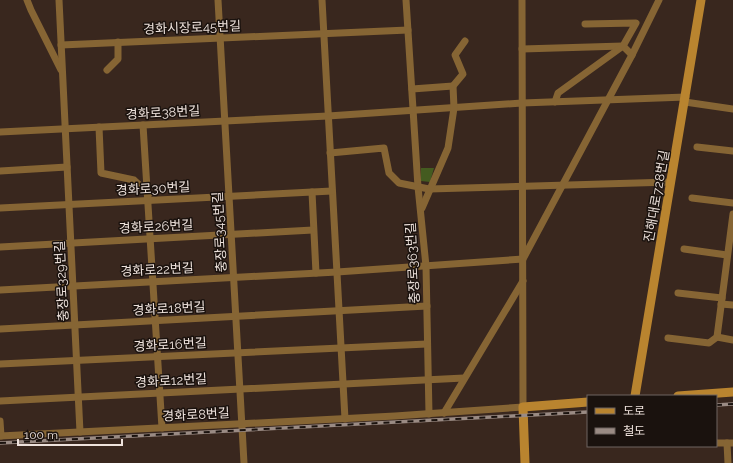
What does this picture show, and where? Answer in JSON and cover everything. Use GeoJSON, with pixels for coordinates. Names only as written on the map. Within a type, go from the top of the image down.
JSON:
{"type":"FeatureCollection","features":[{"type":"Feature","properties":{"kind":"street"},"geometry":{"type":"LineString","coordinates":[[27,0],[62,73]]}},
{"type":"Feature","properties":{"kind":"street","name":"충장로329번길"},"geometry":{"type":"LineString","coordinates":[[59,0],[80,432]]}},
{"type":"Feature","properties":{"kind":"street","name":"충장로345번길"},"geometry":{"type":"LineString","coordinates":[[218,0],[244,463]]}},
{"type":"Feature","properties":{"kind":"street"},"geometry":{"type":"LineString","coordinates":[[322,0],[345,419]]}},
{"type":"Feature","properties":{"kind":"street","name":"충장로363번길"},"geometry":{"type":"LineString","coordinates":[[406,0],[418,187],[426,266],[429,414]]}},
{"type":"Feature","properties":{"kind":"street"},"geometry":{"type":"LineString","coordinates":[[522,0],[524,463]]}},
{"type":"Feature","properties":{"kind":"street"},"geometry":{"type":"LineString","coordinates":[[523,259],[632,55],[659,0]]}},
{"type":"Feature","properties":{"kind":"street","name":"진해대로728번길"},"geometry":{"type":"LineString","coordinates":[[635,395],[702,0]]}},
{"type":"Feature","properties":{"kind":"street"},"geometry":{"type":"LineString","coordinates":[[555,102],[558,93],[623,46],[636,23],[585,24]]}},
{"type":"Feature","properties":{"kind":"street","name":"경화시장로45번길"},"geometry":{"type":"LineString","coordinates":[[61,45],[408,30]]}},
{"type":"Feature","properties":{"kind":"street"},"geometry":{"type":"LineString","coordinates":[[421,210],[448,148],[454,108],[453,86],[463,74],[455,55],[465,41]]}},
{"type":"Feature","properties":{"kind":"street"},"geometry":{"type":"LineString","coordinates":[[107,70],[118,59],[118,42]]}},
{"type":"Feature","properties":{"kind":"street"},"geometry":{"type":"LineString","coordinates":[[522,49],[623,46],[632,55]]}},
{"type":"Feature","properties":{"kind":"street"},"geometry":{"type":"LineString","coordinates":[[412,89],[453,86]]}},
{"type":"Feature","properties":{"kind":"street","name":"경화로38번길"},"geometry":{"type":"LineString","coordinates":[[0,132],[328,116],[522,103],[608,100],[685,99],[733,109]]}},
{"type":"Feature","properties":{"kind":"street"},"geometry":{"type":"LineString","coordinates":[[143,125],[162,428]]}},
{"type":"Feature","properties":{"kind":"street"},"geometry":{"type":"LineString","coordinates":[[99,127],[101,174],[134,180],[156,200]]}},
{"type":"Feature","properties":{"kind":"street"},"geometry":{"type":"LineString","coordinates":[[697,147],[733,152]]}},
{"type":"Feature","properties":{"kind":"street"},"geometry":{"type":"LineString","coordinates":[[330,153],[384,148],[389,173],[399,183],[429,189],[671,182]]}},
{"type":"Feature","properties":{"kind":"street"},"geometry":{"type":"LineString","coordinates":[[0,171],[67,167]]}},
{"type":"Feature","properties":{"kind":"street","name":"경화로30번길"},"geometry":{"type":"LineString","coordinates":[[0,208],[332,191]]}},
{"type":"Feature","properties":{"kind":"street"},"geometry":{"type":"LineString","coordinates":[[312,192],[316,273]]}},
{"type":"Feature","properties":{"kind":"street"},"geometry":{"type":"LineString","coordinates":[[692,198],[733,203]]}},
{"type":"Feature","properties":{"kind":"street"},"geometry":{"type":"LineString","coordinates":[[717,337],[733,214]]}},
{"type":"Feature","properties":{"kind":"street","name":"경화로26번길"},"geometry":{"type":"LineString","coordinates":[[0,247],[313,230]]}},
{"type":"Feature","properties":{"kind":"street"},"geometry":{"type":"LineString","coordinates":[[684,249],[727,255]]}},
{"type":"Feature","properties":{"kind":"street","name":"경화로22번길"},"geometry":{"type":"LineString","coordinates":[[0,290],[337,272],[523,259]]}},
{"type":"Feature","properties":{"kind":"street"},"geometry":{"type":"LineString","coordinates":[[444,413],[523,280]]}},
{"type":"Feature","properties":{"kind":"street"},"geometry":{"type":"LineString","coordinates":[[678,293],[721,301],[733,305]]}},
{"type":"Feature","properties":{"kind":"street","name":"경화로18번길"},"geometry":{"type":"LineString","coordinates":[[0,329],[427,306]]}},
{"type":"Feature","properties":{"kind":"street"},"geometry":{"type":"LineString","coordinates":[[668,338],[709,342],[717,337],[733,340]]}},
{"type":"Feature","properties":{"kind":"street","name":"경화로16번길"},"geometry":{"type":"LineString","coordinates":[[0,364],[427,344]]}},
{"type":"Feature","properties":{"kind":"street","name":"경화로12번길"},"geometry":{"type":"LineString","coordinates":[[0,401],[464,378]]}},
{"type":"Feature","properties":{"kind":"street"},"geometry":{"type":"LineString","coordinates":[[692,395],[733,392]]}},
{"type":"Feature","properties":{"kind":"street"},"geometry":{"type":"LineString","coordinates":[[523,407],[587,402]]}},
{"type":"Feature","properties":{"kind":"street","name":"경화로8번길"},"geometry":{"type":"LineString","coordinates":[[0,436],[345,419],[523,407]]}},
{"type":"Feature","properties":{"kind":"street"},"geometry":{"type":"LineString","coordinates":[[0,421],[0,436]]}},
{"type":"Feature","properties":{"kind":"street"},"geometry":{"type":"LineString","coordinates":[[717,443],[730,443],[728,463]]}},
{"type":"Feature","properties":{"kind":"green space"},"geometry":{"type":"Polygon","coordinates":[[[421,168],[434,168],[430,182],[421,181],[421,168]]]}},
{"type":"Feature","properties":{"kind":"railway"},"geometry":{"type":"LineString","coordinates":[[717,405],[733,404]]}},
{"type":"Feature","properties":{"kind":"railway"},"geometry":{"type":"LineString","coordinates":[[0,443],[587,412]]}}]}
